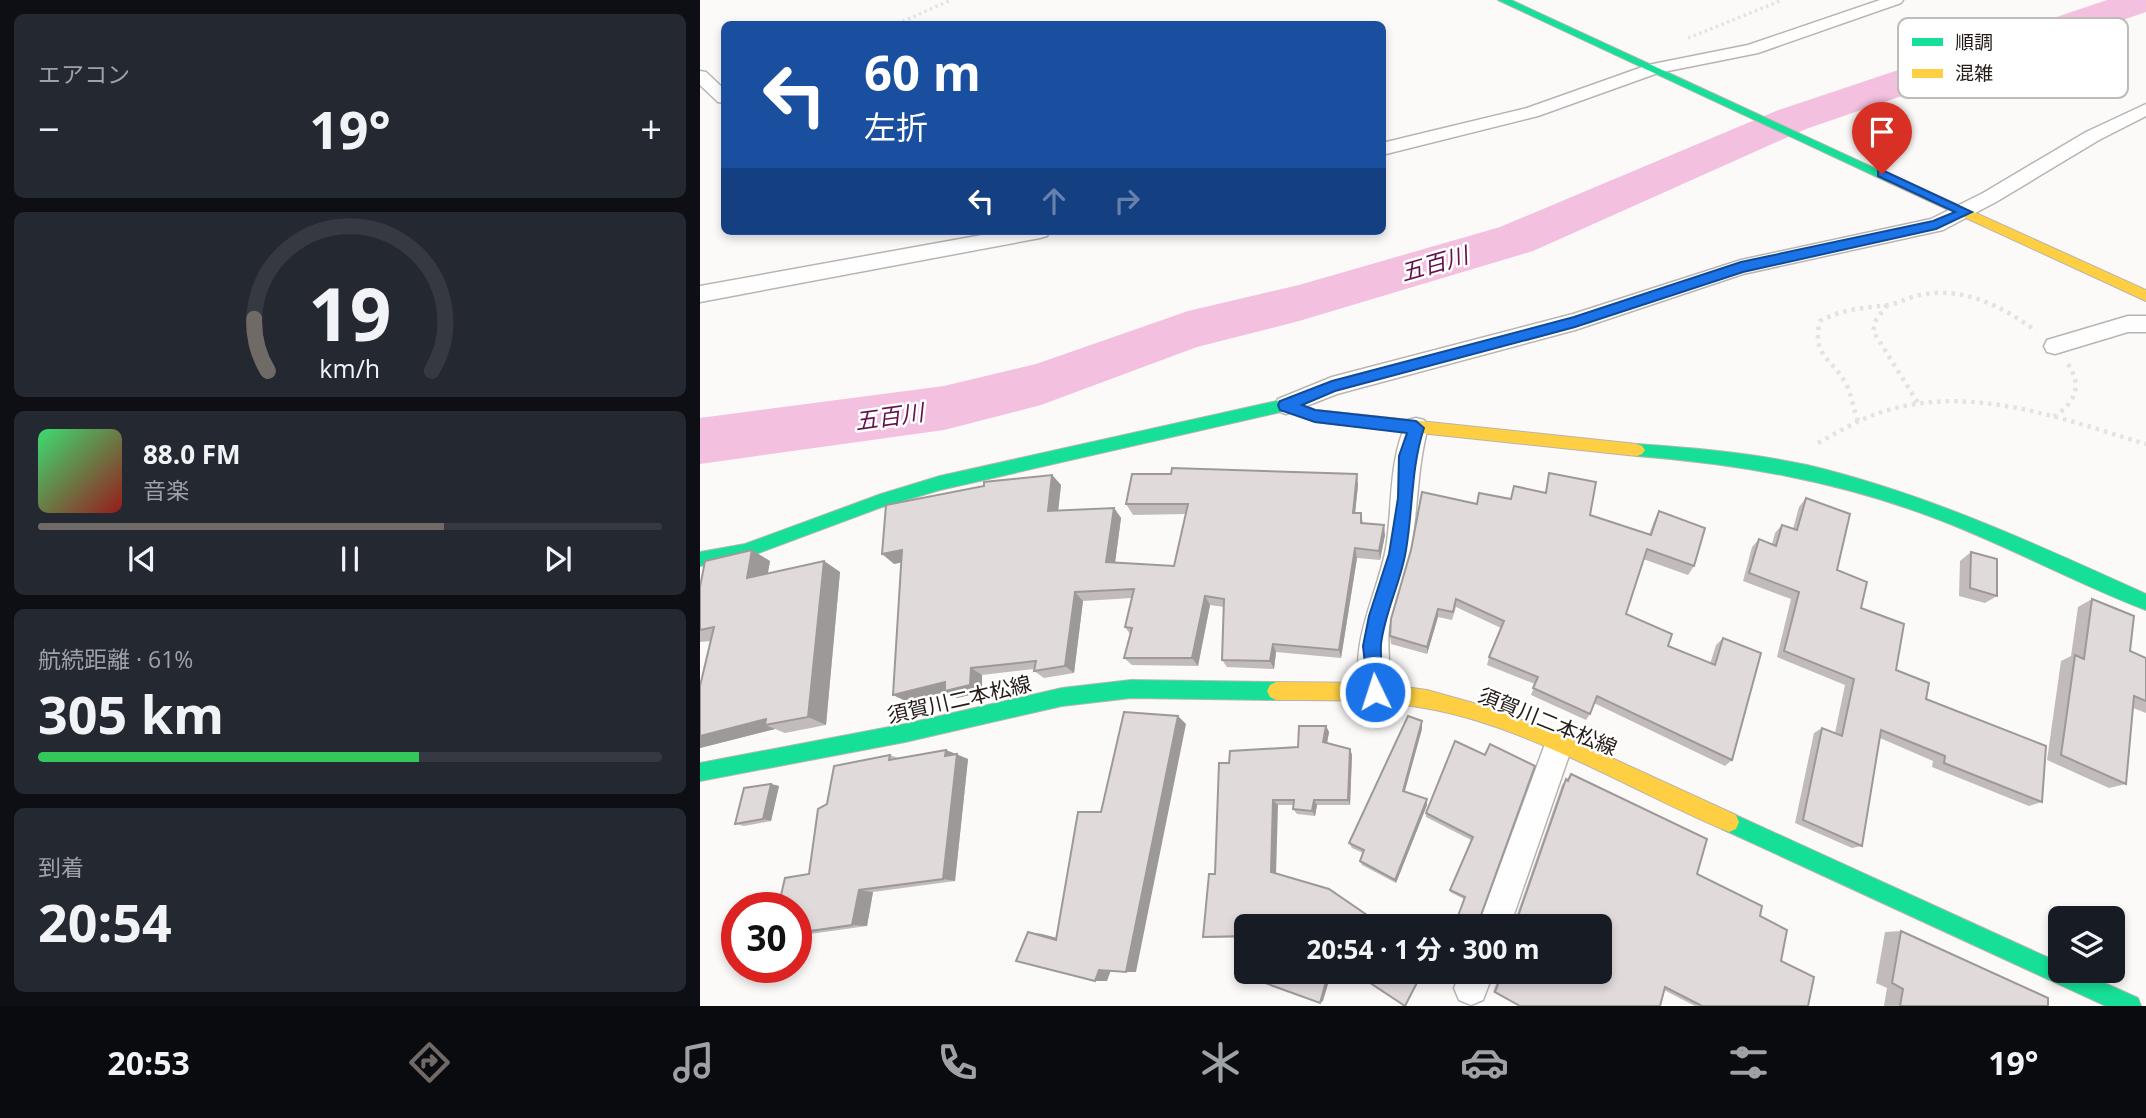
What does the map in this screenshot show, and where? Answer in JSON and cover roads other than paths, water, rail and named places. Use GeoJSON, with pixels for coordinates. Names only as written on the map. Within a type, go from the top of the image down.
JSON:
{"type":"FeatureCollection","features":[{"type":"Feature","properties":{"kind":"street"},"geometry":{"type":"LineString","coordinates":[[1503,0],[2146,296]]}},
{"type":"Feature","properties":{"kind":"street"},"geometry":{"type":"LineString","coordinates":[[1386,148],[1532,112],[1654,69],[1752,49],[1895,0]]}},
{"type":"Feature","properties":{"kind":"street"},"geometry":{"type":"LineString","coordinates":[[700,76],[721,95]]}},
{"type":"Feature","properties":{"kind":"street"},"geometry":{"type":"LineString","coordinates":[[700,559],[745,551],[881,501],[940,483],[1286,405],[1332,386],[1575,322],[1741,267],[1936,225],[1959,209],[2039,170],[2080,142],[2146,109]]}},
{"type":"Feature","properties":{"kind":"street"},"geometry":{"type":"LineString","coordinates":[[700,294],[1018,235]]}},
{"type":"Feature","properties":{"kind":"street"},"geometry":{"type":"LineString","coordinates":[[2055,346],[2127,324],[2146,324]]}},
{"type":"Feature","properties":{"kind":"street"},"geometry":{"type":"LineString","coordinates":[[1286,405],[1315,416],[1757,462],[1810,474],[1888,496],[1951,519],[2050,558],[2146,602]]}},
{"type":"Feature","properties":{"kind":"street"},"geometry":{"type":"LineString","coordinates":[[1375,692],[1372,646],[1378,616],[1398,554],[1406,498],[1407,456],[1416,428]]}},
{"type":"Feature","properties":{"kind":"street","name":"須賀川二本松線"},"geometry":{"type":"LineString","coordinates":[[700,772],[905,733],[1062,697],[1131,689],[1375,692],[1427,699],[1491,717],[1559,744],[2130,1006]]}},
{"type":"Feature","properties":{"kind":"street"},"geometry":{"type":"LineString","coordinates":[[1498,914],[1559,744]]}},
{"type":"Feature","properties":{"kind":"waterway","name":"五百川"},"geometry":{"type":"LineString","coordinates":[[2091,18],[2144,0]]}},
{"type":"Feature","properties":{"kind":"waterway","name":"五百川"},"geometry":{"type":"LineString","coordinates":[[700,441],[944,408],[1041,384],[1188,330],[1299,303],[1516,239],[1791,120],[1898,84]]}}]}
